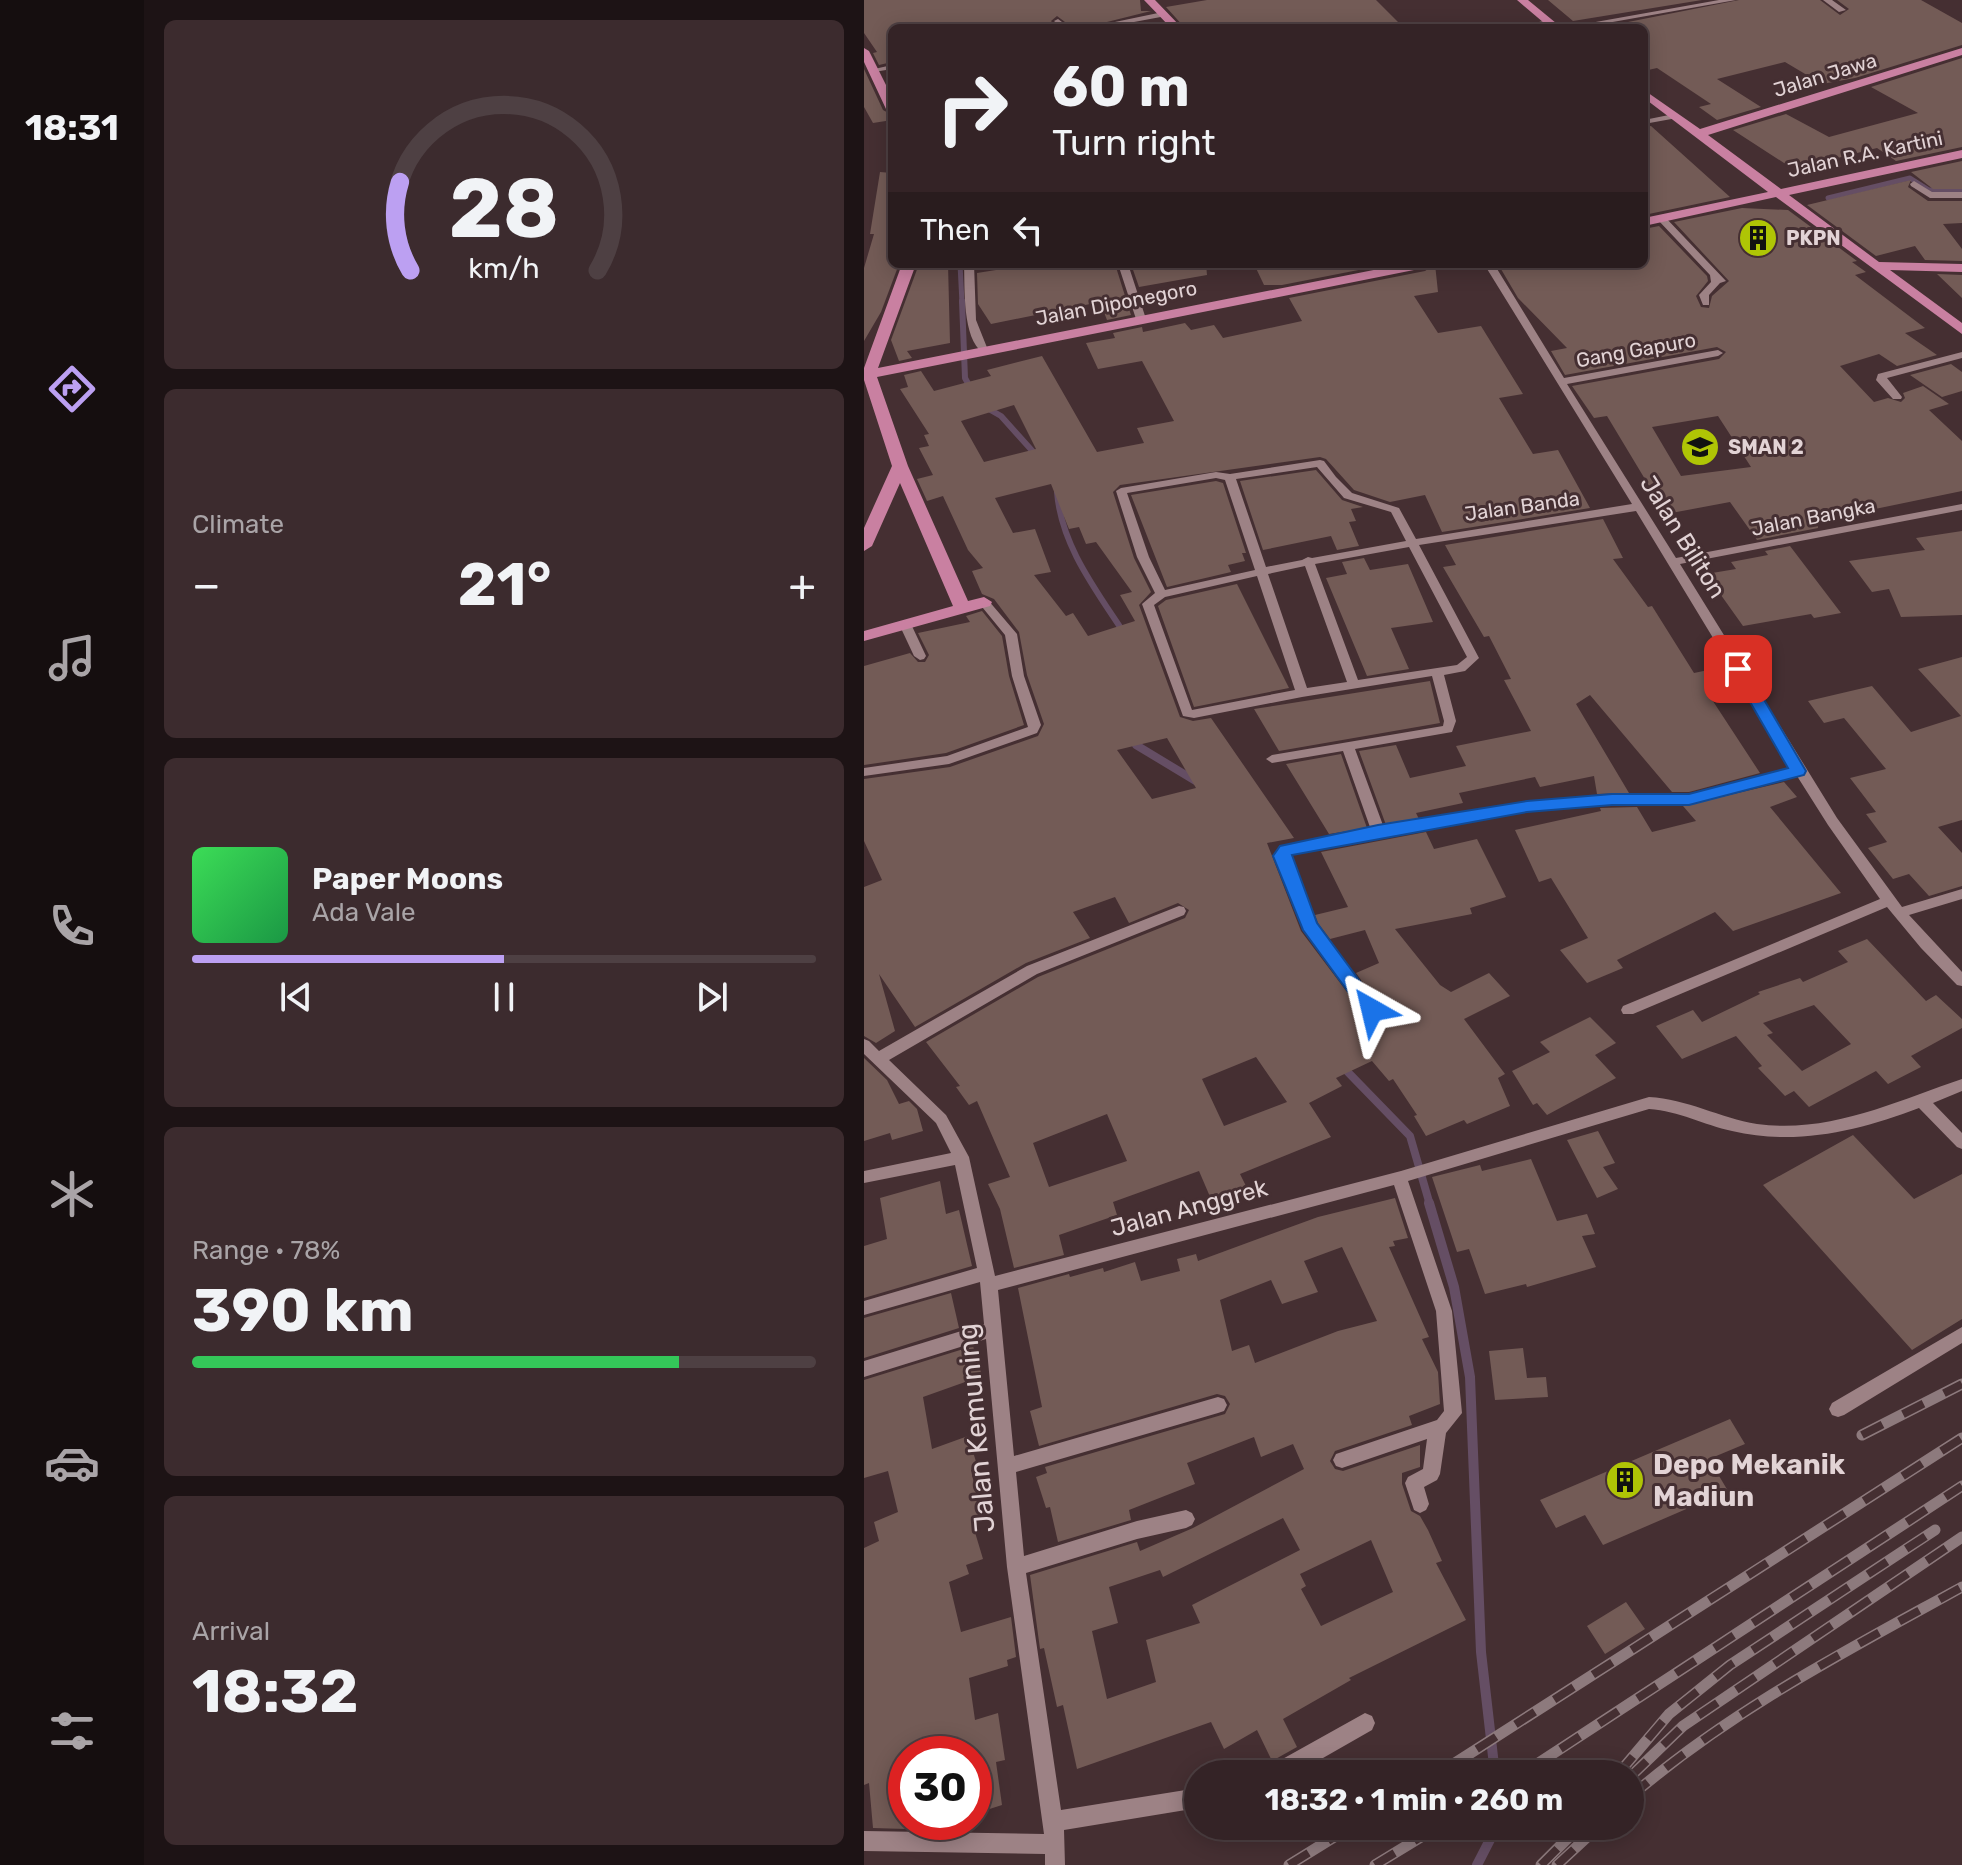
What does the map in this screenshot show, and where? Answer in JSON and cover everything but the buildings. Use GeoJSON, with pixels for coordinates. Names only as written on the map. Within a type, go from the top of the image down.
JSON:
{"type":"FeatureCollection","features":[{"type":"Feature","properties":{"kind":"main road"},"geometry":{"type":"LineString","coordinates":[[1149,0],[1173,24]]}},
{"type":"Feature","properties":{"kind":"main road"},"geometry":{"type":"LineString","coordinates":[[1522,0],[1552,24]]}},
{"type":"Feature","properties":{"kind":"main road"},"geometry":{"type":"LineString","coordinates":[[864,51],[888,100]]}},
{"type":"Feature","properties":{"kind":"main road","name":"Jalan Jawa"},"geometry":{"type":"LineString","coordinates":[[1698,134],[1962,51]]}},
{"type":"Feature","properties":{"kind":"main road"},"geometry":{"type":"LineString","coordinates":[[1648,96],[1962,330]]}},
{"type":"Feature","properties":{"kind":"main road","name":"Jalan R.A. Kartini"},"geometry":{"type":"LineString","coordinates":[[1776,192],[1962,154]]}},
{"type":"Feature","properties":{"kind":"main road"},"geometry":{"type":"LineString","coordinates":[[1648,221],[1776,192]]}},
{"type":"Feature","properties":{"kind":"main road"},"geometry":{"type":"LineString","coordinates":[[1877,266],[1962,268]]}},
{"type":"Feature","properties":{"kind":"main road"},"geometry":{"type":"LineString","coordinates":[[907,268],[866,375],[900,466],[962,607]]}},
{"type":"Feature","properties":{"kind":"main road","name":"Jalan Diponegoro"},"geometry":{"type":"LineString","coordinates":[[866,375],[978,350],[1399,268]]}},
{"type":"Feature","properties":{"kind":"main road"},"geometry":{"type":"LineString","coordinates":[[864,546],[900,466]]}},
{"type":"Feature","properties":{"kind":"main road"},"geometry":{"type":"LineString","coordinates":[[864,636],[984,602]]}},
{"type":"Feature","properties":{"kind":"street"},"geometry":{"type":"LineString","coordinates":[[1590,24],[1732,0]]}},
{"type":"Feature","properties":{"kind":"street"},"geometry":{"type":"LineString","coordinates":[[1827,0],[1842,10]]}},
{"type":"Feature","properties":{"kind":"street"},"geometry":{"type":"LineString","coordinates":[[1111,24],[1163,14]]}},
{"type":"Feature","properties":{"kind":"street"},"geometry":{"type":"LineString","coordinates":[[1058,21],[1061,24]]}},
{"type":"Feature","properties":{"kind":"street"},"geometry":{"type":"LineString","coordinates":[[874,70],[888,68]]}},
{"type":"Feature","properties":{"kind":"street"},"geometry":{"type":"LineString","coordinates":[[1648,121],[1674,116]]}},
{"type":"Feature","properties":{"kind":"street"},"geometry":{"type":"LineString","coordinates":[[1914,184],[1930,195],[1962,195]]}},
{"type":"Feature","properties":{"kind":"street"},"geometry":{"type":"LineString","coordinates":[[1661,218],[1718,278],[1704,295],[1706,303]]}},
{"type":"Feature","properties":{"kind":"street"},"geometry":{"type":"LineString","coordinates":[[969,268],[971,320],[978,350]]}},
{"type":"Feature","properties":{"kind":"street"},"geometry":{"type":"LineString","coordinates":[[1124,268],[1141,319]]}},
{"type":"Feature","properties":{"kind":"street","name":"Jalan Biliton"},"geometry":{"type":"LineString","coordinates":[[1491,268],[1798,771],[1931,952],[1962,981]]}},
{"type":"Feature","properties":{"kind":"street","name":"Gang Gapuro"},"geometry":{"type":"LineString","coordinates":[[1560,382],[1718,353]]}},
{"type":"Feature","properties":{"kind":"street"},"geometry":{"type":"LineString","coordinates":[[1897,397],[1881,380],[1882,376],[1962,355]]}},
{"type":"Feature","properties":{"kind":"street"},"geometry":{"type":"LineString","coordinates":[[1320,463],[1340,494],[1350,500],[1395,510],[1473,658],[1461,668],[1353,683],[1187,713],[1148,610],[1151,599],[1161,594],[1143,557],[1120,492],[1216,475],[1230,477],[1320,463]]}},
{"type":"Feature","properties":{"kind":"street"},"geometry":{"type":"LineString","coordinates":[[1230,477],[1302,693]]}},
{"type":"Feature","properties":{"kind":"street","name":"Jalan Banda"},"geometry":{"type":"LineString","coordinates":[[1161,594],[1412,540],[1637,507]]}},
{"type":"Feature","properties":{"kind":"street","name":"Jalan Bangka"},"geometry":{"type":"LineString","coordinates":[[1672,562],[1962,507]]}},
{"type":"Feature","properties":{"kind":"street"},"geometry":{"type":"LineString","coordinates":[[1308,560],[1353,683]]}},
{"type":"Feature","properties":{"kind":"street"},"geometry":{"type":"LineString","coordinates":[[864,772],[949,760],[1033,730],[1035,725],[1018,676],[1011,634],[984,602]]}},
{"type":"Feature","properties":{"kind":"street"},"geometry":{"type":"LineString","coordinates":[[905,624],[920,656]]}},
{"type":"Feature","properties":{"kind":"street"},"geometry":{"type":"LineString","coordinates":[[1272,759],[1450,728],[1437,672]]}},
{"type":"Feature","properties":{"kind":"street"},"geometry":{"type":"LineString","coordinates":[[1348,747],[1378,831]]}},
{"type":"Feature","properties":{"kind":"street"},"geometry":{"type":"LineString","coordinates":[[1372,1010],[1309,926],[1282,856],[1294,848],[1378,831],[1550,804],[1689,799],[1798,771]]}},
{"type":"Feature","properties":{"kind":"street"},"geometry":{"type":"LineString","coordinates":[[1901,913],[1962,894]]}},
{"type":"Feature","properties":{"kind":"street"},"geometry":{"type":"LineString","coordinates":[[1628,1010],[1891,900]]}},
{"type":"Feature","properties":{"kind":"street"},"geometry":{"type":"LineString","coordinates":[[879,1058],[1032,970],[1179,911]]}},
{"type":"Feature","properties":{"kind":"street","name":"Jalan Kemuning"},"geometry":{"type":"LineString","coordinates":[[864,1045],[941,1119],[961,1157],[988,1279],[1016,1567],[1056,1854]]}},
{"type":"Feature","properties":{"kind":"street","name":"Jalan Anggrek"},"geometry":{"type":"LineString","coordinates":[[864,1308],[1400,1177],[1649,1103],[1680,1107],[1730,1125],[1766,1131],[1830,1129],[1922,1101],[1962,1085]]}},
{"type":"Feature","properties":{"kind":"street"},"geometry":{"type":"LineString","coordinates":[[1922,1101],[1962,1143]]}},
{"type":"Feature","properties":{"kind":"street"},"geometry":{"type":"LineString","coordinates":[[864,1177],[961,1157]]}},
{"type":"Feature","properties":{"kind":"street"},"geometry":{"type":"LineString","coordinates":[[1342,1460],[1438,1428],[1450,1422],[1453,1413],[1446,1323],[1400,1177]]}},
{"type":"Feature","properties":{"kind":"street"},"geometry":{"type":"LineString","coordinates":[[864,1369],[993,1329]]}},
{"type":"Feature","properties":{"kind":"street"},"geometry":{"type":"LineString","coordinates":[[1838,1409],[1962,1334]]}},
{"type":"Feature","properties":{"kind":"street"},"geometry":{"type":"LineString","coordinates":[[1005,1467],[1218,1405]]}},
{"type":"Feature","properties":{"kind":"street"},"geometry":{"type":"LineString","coordinates":[[1420,1504],[1414,1483],[1431,1474],[1438,1428]]}},
{"type":"Feature","properties":{"kind":"street"},"geometry":{"type":"LineString","coordinates":[[1016,1567],[1137,1530],[1186,1519]]}},
{"type":"Feature","properties":{"kind":"street"},"geometry":{"type":"LineString","coordinates":[[1300,1760],[1365,1723]]}},
{"type":"Feature","properties":{"kind":"street"},"geometry":{"type":"LineString","coordinates":[[1052,1822],[1184,1800]]}},
{"type":"Feature","properties":{"kind":"street"},"geometry":{"type":"LineString","coordinates":[[864,1841],[1056,1854]]}},
{"type":"Feature","properties":{"kind":"waterway"},"geometry":{"type":"LineString","coordinates":[[1828,198],[1910,178],[1929,190],[1962,190]]}},
{"type":"Feature","properties":{"kind":"waterway"},"geometry":{"type":"LineString","coordinates":[[960,268],[962,303]]}},
{"type":"Feature","properties":{"kind":"waterway"},"geometry":{"type":"LineString","coordinates":[[962,301],[965,378],[971,389]]}},
{"type":"Feature","properties":{"kind":"waterway"},"geometry":{"type":"LineString","coordinates":[[987,408],[1001,416],[1036,455]]}},
{"type":"Feature","properties":{"kind":"waterway"},"geometry":{"type":"LineString","coordinates":[[1057,492],[1065,530],[1073,549],[1124,633]]}},
{"type":"Feature","properties":{"kind":"waterway"},"geometry":{"type":"LineString","coordinates":[[1133,736],[1136,745],[1199,783]]}},
{"type":"Feature","properties":{"kind":"waterway"},"geometry":{"type":"LineString","coordinates":[[1341,1065],[1410,1136],[1430,1205]]}},
{"type":"Feature","properties":{"kind":"waterway"},"geometry":{"type":"LineString","coordinates":[[1429,1203],[1454,1287],[1470,1377],[1481,1652],[1493,1760]]}},
{"type":"Feature","properties":{"kind":"waterway"},"geometry":{"type":"LineString","coordinates":[[1477,1865],[1490,1840]]}},
{"type":"Feature","properties":{"kind":"railway"},"geometry":{"type":"LineString","coordinates":[[1862,1435],[1962,1384]]}},
{"type":"Feature","properties":{"kind":"railway"},"geometry":{"type":"LineString","coordinates":[[1460,1760],[1962,1438]]}},
{"type":"Feature","properties":{"kind":"railway"},"geometry":{"type":"LineString","coordinates":[[1543,1760],[1962,1486]]}},
{"type":"Feature","properties":{"kind":"railway"},"geometry":{"type":"LineString","coordinates":[[1630,1760],[1669,1714],[1730,1665],[1935,1530]]}},
{"type":"Feature","properties":{"kind":"railway"},"geometry":{"type":"LineString","coordinates":[[1644,1764],[1683,1726],[1962,1537]]}},
{"type":"Feature","properties":{"kind":"railway"},"geometry":{"type":"LineString","coordinates":[[1644,1786],[1708,1736],[1790,1683],[1962,1587]]}},
{"type":"Feature","properties":{"kind":"railway"},"geometry":{"type":"LineString","coordinates":[[1289,1865],[1329,1840]]}},
{"type":"Feature","properties":{"kind":"railway"},"geometry":{"type":"LineString","coordinates":[[1375,1865],[1416,1840]]}},
{"type":"Feature","properties":{"kind":"railway"},"geometry":{"type":"LineString","coordinates":[[1541,1865],[1566,1840]]}},
{"type":"Feature","properties":{"kind":"railway"},"geometry":{"type":"LineString","coordinates":[[1557,1865],[1584,1840]]}},
{"type":"Feature","properties":{"kind":"place","name":"PKPN"},"geometry":{"type":"Point","coordinates":[1758,238]}},
{"type":"Feature","properties":{"kind":"place","name":"SMAN 2"},"geometry":{"type":"Point","coordinates":[1700,447]}},
{"type":"Feature","properties":{"kind":"place","name":"Depo Mekanik Madiun"},"geometry":{"type":"Point","coordinates":[1625,1480]}},
{"type":"Feature","properties":{"kind":"route"},"geometry":{"type":"LineString","coordinates":[[1372,1010],[1309,926],[1282,856],[1287,850],[1378,831],[1527,807],[1612,799],[1689,799],[1798,771],[1738,669]]}}]}
